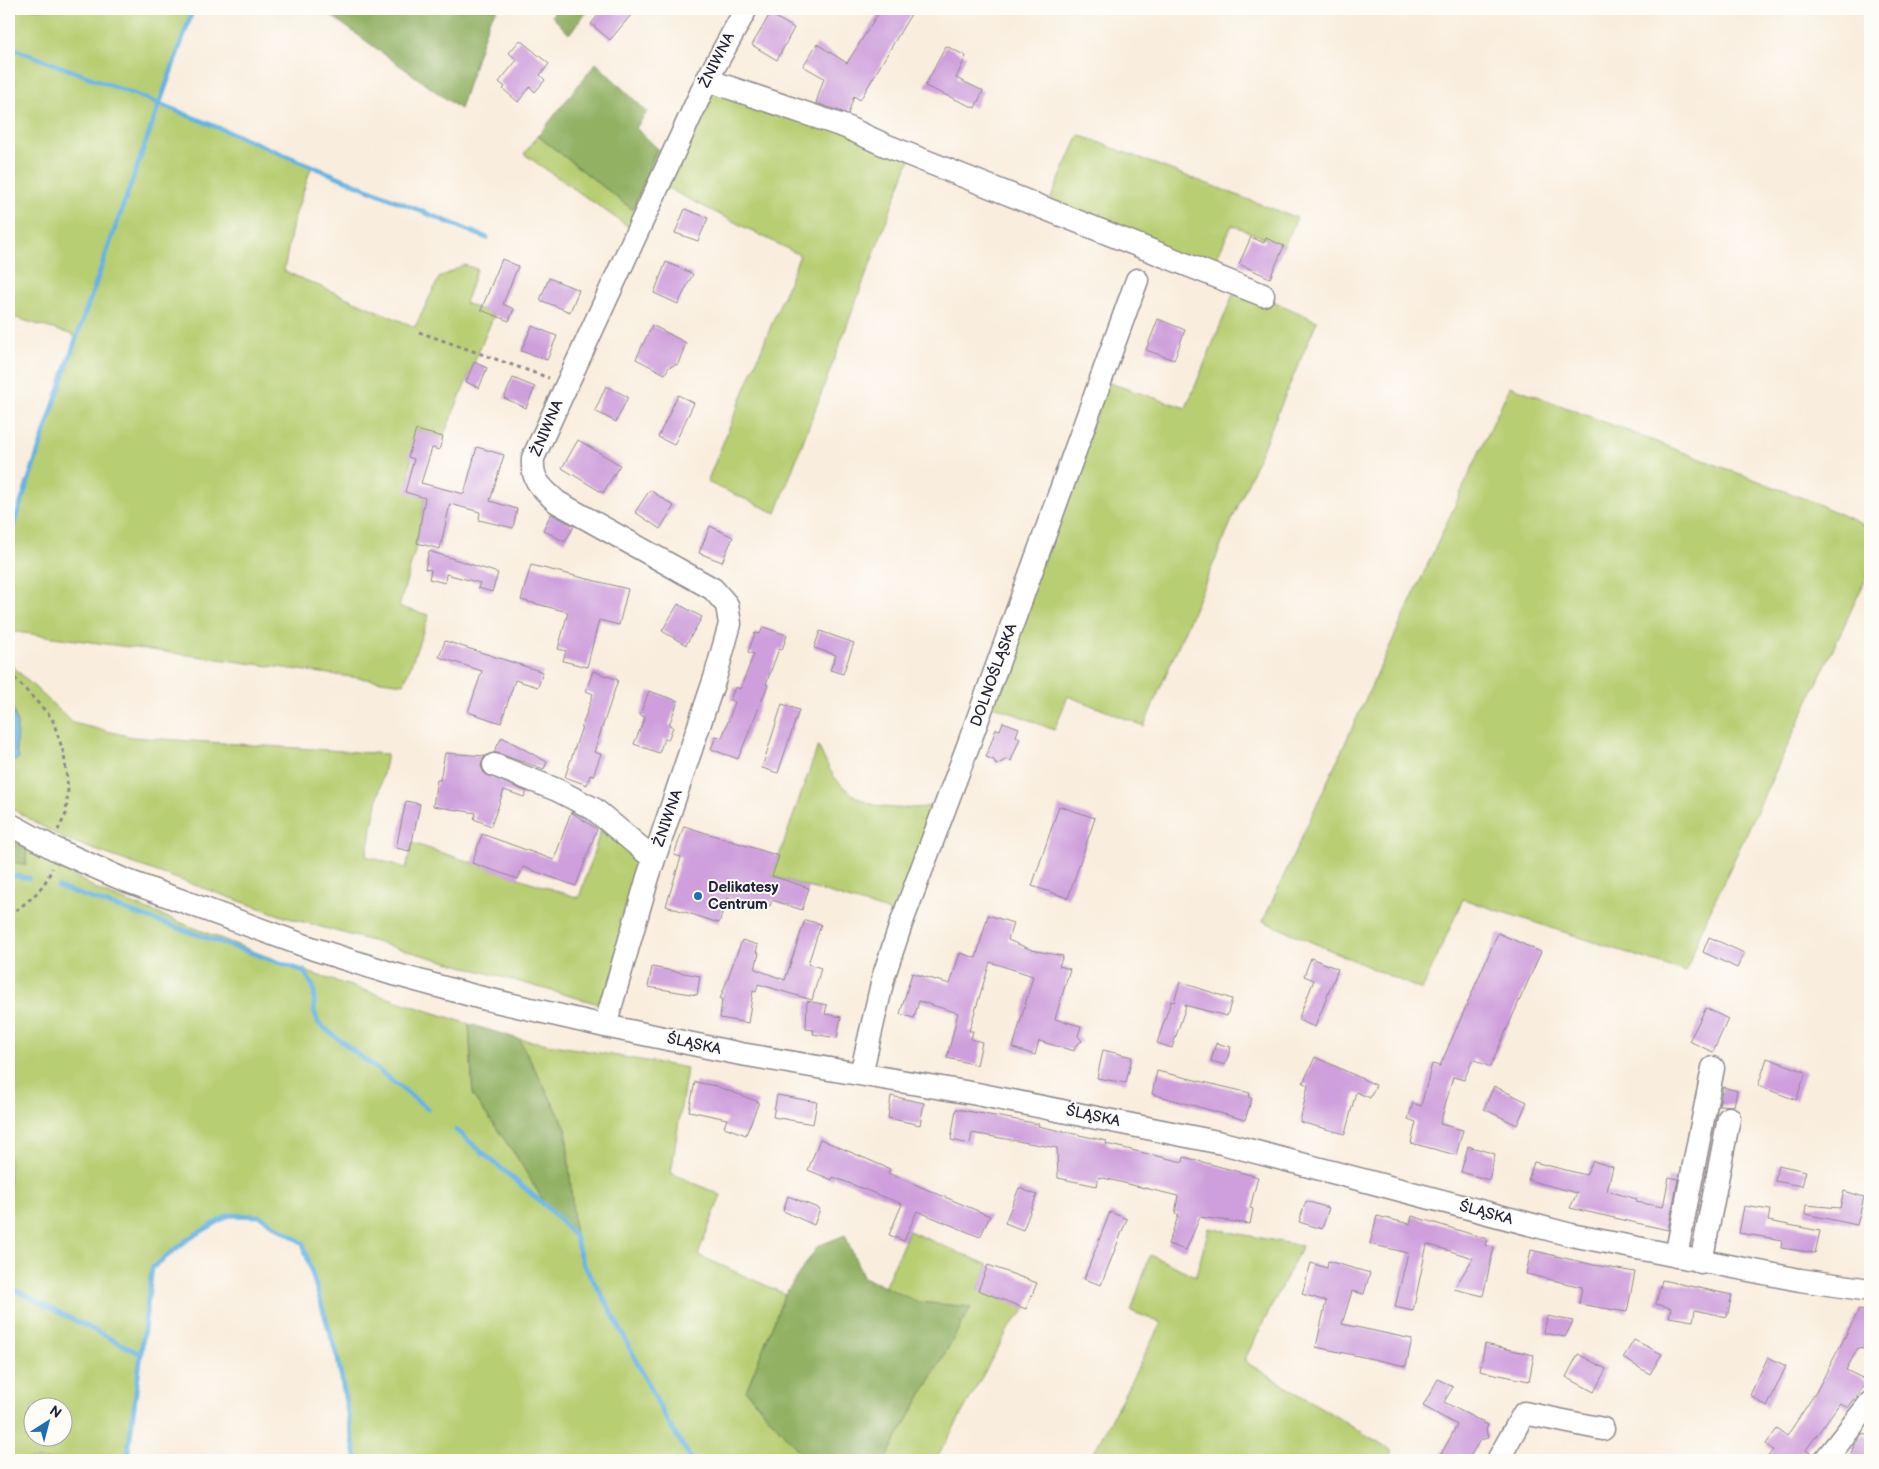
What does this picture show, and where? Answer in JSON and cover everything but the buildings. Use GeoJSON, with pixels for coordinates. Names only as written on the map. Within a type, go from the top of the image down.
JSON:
{"type":"FeatureCollection","features":[{"type":"Feature","properties":{"kind":"street","name":"ŻNIWNA"},"geometry":{"type":"LineString","coordinates":[[605,1026],[654,859],[715,678],[730,624],[727,605],[713,589],[557,502],[540,485],[532,472],[533,458],[707,80],[746,9]]}},
{"type":"Feature","properties":{"kind":"street"},"geometry":{"type":"LineString","coordinates":[[707,80],[846,127],[885,145],[1263,295]]}},
{"type":"Feature","properties":{"kind":"street","name":"DOLNOŚLĄSKA"},"geometry":{"type":"LineString","coordinates":[[860,1074],[884,976],[901,924],[968,746],[1137,280]]}},
{"type":"Feature","properties":{"kind":"street","name":"ŻNIWNA"},"geometry":{"type":"LineString","coordinates":[[494,765],[558,790],[594,809],[654,859]]}},
{"type":"Feature","properties":{"kind":"street","name":"ŚLĄSKA"},"geometry":{"type":"LineString","coordinates":[[9,824],[54,848],[122,879],[314,949],[390,973],[478,997],[741,1054],[1069,1111],[1222,1143],[1563,1233],[1701,1262],[1870,1290]]}},
{"type":"Feature","properties":{"kind":"street"},"geometry":{"type":"LineString","coordinates":[[1676,1256],[1713,1068]]}},
{"type":"Feature","properties":{"kind":"street"},"geometry":{"type":"LineString","coordinates":[[1701,1262],[1729,1118]]}},
{"type":"Feature","properties":{"kind":"street"},"geometry":{"type":"LineString","coordinates":[[1825,1460],[1870,1403]]}},
{"type":"Feature","properties":{"kind":"street"},"geometry":{"type":"LineString","coordinates":[[1498,1460],[1524,1413],[1603,1429]]}},
{"type":"Feature","properties":{"kind":"path"},"geometry":{"type":"LineString","coordinates":[[419,332],[566,384]]}},
{"type":"Feature","properties":{"kind":"path"},"geometry":{"type":"LineString","coordinates":[[9,672],[52,718],[64,754],[68,789],[66,814],[54,848],[48,878],[33,899],[9,915]]}},
{"type":"Feature","properties":{"kind":"green space"},"geometry":{"type":"Polygon","coordinates":[[[9,9],[193,9],[160,103],[312,165],[293,222],[284,271],[415,327],[439,278],[464,265],[477,269],[465,303],[494,315],[443,437],[416,430],[408,479],[425,498],[417,543],[399,607],[429,615],[404,684],[9,631],[9,539],[77,336],[9,316],[9,9]]]}},
{"type":"Feature","properties":{"kind":"green space"},"geometry":{"type":"Polygon","coordinates":[[[322,9],[498,9],[489,20],[460,109],[322,9]]]}},
{"type":"Feature","properties":{"kind":"green space"},"geometry":{"type":"Polygon","coordinates":[[[556,9],[589,9],[569,34],[552,16],[556,9]]]}},
{"type":"Feature","properties":{"kind":"green space"},"geometry":{"type":"Polygon","coordinates":[[[596,63],[647,112],[636,128],[657,148],[633,210],[538,136],[596,63]]]}},
{"type":"Feature","properties":{"kind":"green space"},"geometry":{"type":"Polygon","coordinates":[[[707,80],[911,156],[776,513],[707,482],[800,255],[659,184],[636,232],[524,154],[538,136],[633,210],[657,148],[669,159],[707,80]]]}},
{"type":"Feature","properties":{"kind":"green space"},"geometry":{"type":"Polygon","coordinates":[[[1079,135],[1297,218],[1284,246],[1232,225],[1209,274],[1046,209],[1079,135]]]}},
{"type":"Feature","properties":{"kind":"green space"},"geometry":{"type":"Polygon","coordinates":[[[1237,285],[1317,321],[1144,726],[1068,696],[1054,730],[987,703],[1109,383],[1186,408],[1237,285]]]}},
{"type":"Feature","properties":{"kind":"green space"},"geometry":{"type":"Polygon","coordinates":[[[1510,386],[1816,503],[1870,528],[1870,570],[1702,928],[1686,972],[1463,899],[1422,990],[1263,921],[1510,386]]]}},
{"type":"Feature","properties":{"kind":"green space"},"geometry":{"type":"Polygon","coordinates":[[[9,663],[73,723],[132,737],[387,754],[366,856],[406,868],[412,843],[579,898],[605,817],[654,859],[610,1007],[285,917],[64,839],[9,807],[9,764],[19,758],[16,751],[17,723],[9,697],[9,663]]]}},
{"type":"Feature","properties":{"kind":"green space"},"geometry":{"type":"Polygon","coordinates":[[[818,746],[836,779],[848,791],[874,805],[915,808],[946,805],[904,916],[772,876],[818,746]]]}},
{"type":"Feature","properties":{"kind":"green space"},"geometry":{"type":"Polygon","coordinates":[[[9,839],[27,848],[26,865],[9,861],[9,839]]]}},
{"type":"Feature","properties":{"kind":"green space"},"geometry":{"type":"Polygon","coordinates":[[[27,848],[100,891],[304,971],[469,1024],[473,1096],[574,1236],[566,1128],[519,1039],[687,1068],[671,1173],[721,1195],[698,1255],[785,1294],[746,1391],[807,1460],[359,1460],[356,1457],[338,1359],[303,1243],[260,1216],[229,1215],[188,1239],[152,1268],[127,1460],[9,1460],[9,861],[26,865],[27,848]]]}},
{"type":"Feature","properties":{"kind":"green space"},"geometry":{"type":"Polygon","coordinates":[[[469,1024],[519,1039],[566,1128],[575,1236],[547,1207],[515,1154],[473,1096],[469,1024]]]}},
{"type":"Feature","properties":{"kind":"green space"},"geometry":{"type":"Polygon","coordinates":[[[1209,1228],[1302,1246],[1244,1361],[1393,1451],[1387,1460],[1090,1460],[1161,1323],[1131,1311],[1150,1255],[1196,1276],[1209,1228]]]}},
{"type":"Feature","properties":{"kind":"green space"},"geometry":{"type":"Polygon","coordinates":[[[909,1231],[988,1265],[978,1290],[1026,1309],[1009,1328],[936,1460],[885,1460],[971,1307],[918,1302],[884,1288],[909,1231]]]}},
{"type":"Feature","properties":{"kind":"green space"},"geometry":{"type":"Polygon","coordinates":[[[845,1235],[863,1277],[918,1302],[971,1307],[885,1460],[807,1460],[746,1391],[785,1294],[818,1246],[845,1235]]]}},
{"type":"Feature","properties":{"kind":"water"},"geometry":{"type":"Polygon","coordinates":[[[9,697],[17,723],[16,751],[19,758],[9,764],[9,697]]]}},
{"type":"Feature","properties":{"kind":"waterway"},"geometry":{"type":"LineString","coordinates":[[9,539],[77,336],[193,9]]}},
{"type":"Feature","properties":{"kind":"waterway"},"geometry":{"type":"LineString","coordinates":[[9,47],[160,104],[487,238]]}},
{"type":"Feature","properties":{"kind":"waterway"},"geometry":{"type":"LineString","coordinates":[[9,875],[29,878]]}},
{"type":"Feature","properties":{"kind":"waterway"},"geometry":{"type":"LineString","coordinates":[[58,887],[304,971],[314,988],[314,1010],[318,1023],[428,1109]]}},
{"type":"Feature","properties":{"kind":"waterway"},"geometry":{"type":"LineString","coordinates":[[456,1130],[547,1207],[575,1236],[582,1262],[608,1305],[667,1421],[692,1460]]}},
{"type":"Feature","properties":{"kind":"waterway"},"geometry":{"type":"LineString","coordinates":[[127,1460],[152,1268],[188,1239],[229,1215],[260,1216],[303,1243],[338,1359],[356,1457],[359,1460]]}},
{"type":"Feature","properties":{"kind":"waterway"},"geometry":{"type":"LineString","coordinates":[[9,1287],[141,1354]]}},
{"type":"Feature","properties":{"kind":"place","name":"Delikatesy Centrum"},"geometry":{"type":"Point","coordinates":[698,896]}}]}
